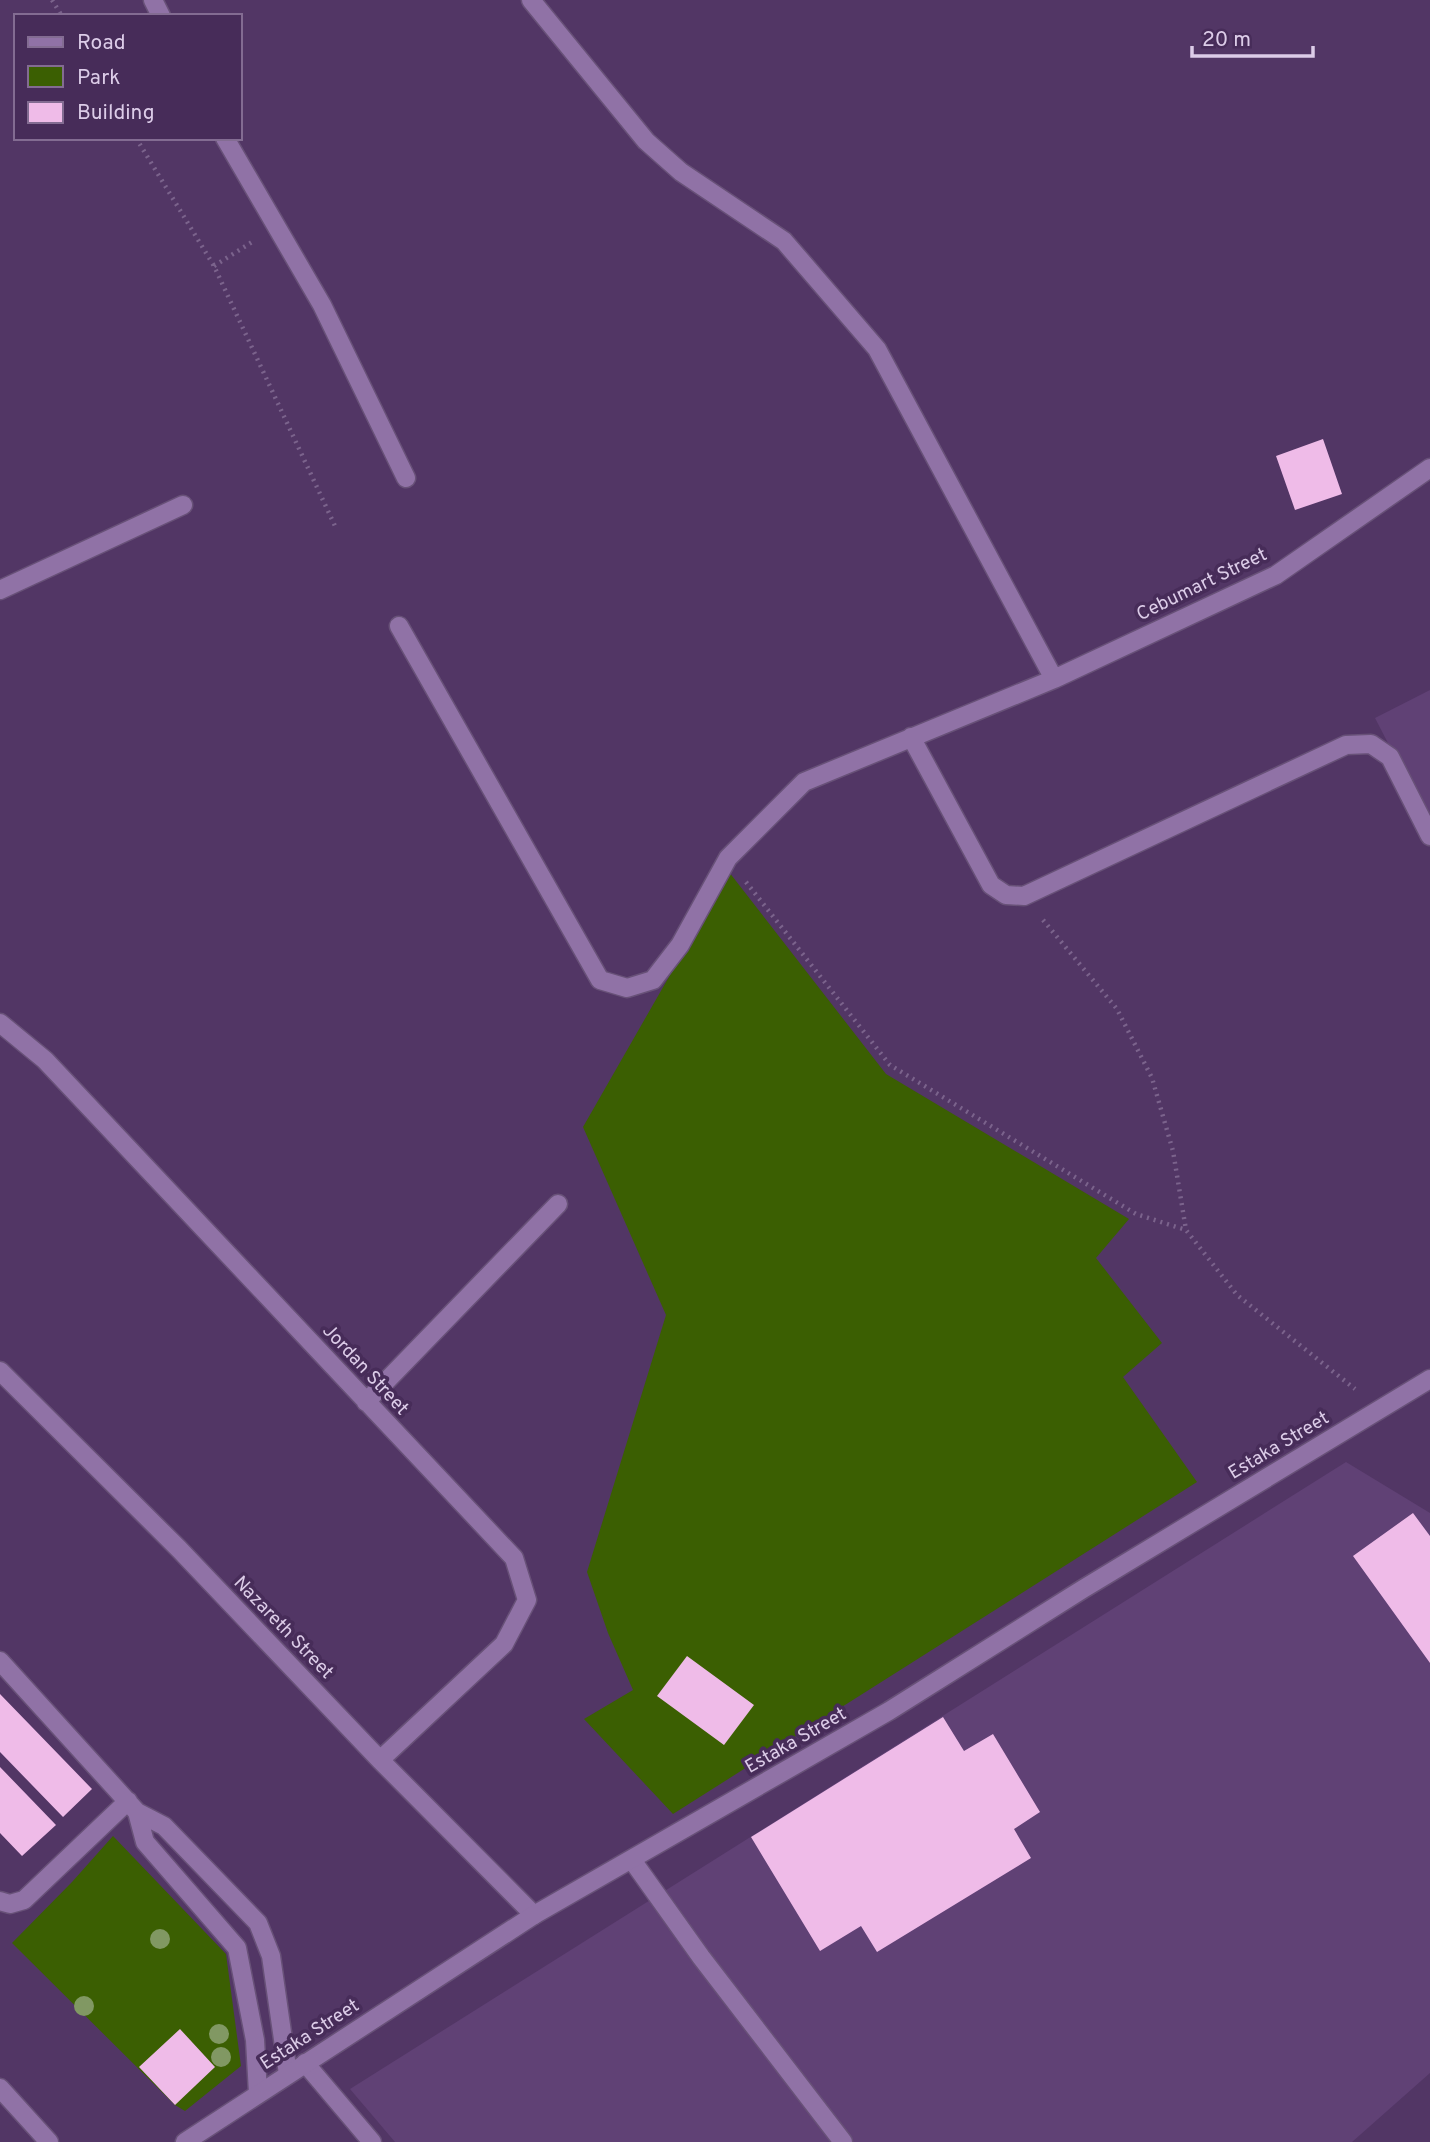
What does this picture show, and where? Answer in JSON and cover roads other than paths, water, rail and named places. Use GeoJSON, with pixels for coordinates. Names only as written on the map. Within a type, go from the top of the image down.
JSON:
{"type":"FeatureCollection","features":[{"type":"Feature","properties":{"kind":"street"},"geometry":{"type":"LineString","coordinates":[[531,0],[646,141],[681,172],[784,241],[877,349],[1054,679]]}},
{"type":"Feature","properties":{"kind":"street"},"geometry":{"type":"LineString","coordinates":[[226,140],[323,304],[406,478]]}},
{"type":"Feature","properties":{"kind":"street","name":"Cebumart Street"},"geometry":{"type":"LineString","coordinates":[[399,626],[600,980],[627,988],[653,980],[680,945],[728,858],[804,782],[1054,679],[1276,575],[1430,468]]}},
{"type":"Feature","properties":{"kind":"street"},"geometry":{"type":"LineString","coordinates":[[0,590],[183,505]]}},
{"type":"Feature","properties":{"kind":"street"},"geometry":{"type":"LineString","coordinates":[[911,737],[991,885],[1006,895],[1024,896],[1346,745],[1371,744],[1390,757],[1430,836]]}},
{"type":"Feature","properties":{"kind":"street","name":"Jordan Street"},"geometry":{"type":"LineString","coordinates":[[0,1023],[45,1060],[514,1558],[527,1600],[504,1644],[380,1759]]}},
{"type":"Feature","properties":{"kind":"street"},"geometry":{"type":"LineString","coordinates":[[366,1402],[558,1204]]}},
{"type":"Feature","properties":{"kind":"street","name":"Nazareth Street"},"geometry":{"type":"LineString","coordinates":[[0,1371],[179,1549],[534,1915]]}},
{"type":"Feature","properties":{"kind":"street","name":"Estaka Street"},"geometry":{"type":"LineString","coordinates":[[185,2142],[534,1915],[889,1711],[1083,1588],[1430,1379]]}},
{"type":"Feature","properties":{"kind":"street"},"geometry":{"type":"LineString","coordinates":[[0,1661],[132,1807],[164,1826],[258,1923],[271,1956],[288,2074]]}},
{"type":"Feature","properties":{"kind":"street"},"geometry":{"type":"LineString","coordinates":[[0,1901],[10,1904],[24,1900],[132,1807]]}},
{"type":"Feature","properties":{"kind":"street"},"geometry":{"type":"LineString","coordinates":[[132,1807],[145,1842],[237,1948],[255,2039],[258,2093]]}},
{"type":"Feature","properties":{"kind":"street"},"geometry":{"type":"LineString","coordinates":[[632,1860],[701,1957],[843,2142]]}},
{"type":"Feature","properties":{"kind":"street"},"geometry":{"type":"LineString","coordinates":[[237,1948],[258,1923]]}},
{"type":"Feature","properties":{"kind":"street"},"geometry":{"type":"LineString","coordinates":[[305,2063],[372,2142]]}},
{"type":"Feature","properties":{"kind":"street"},"geometry":{"type":"LineString","coordinates":[[0,2088],[49,2142]]}}]}
